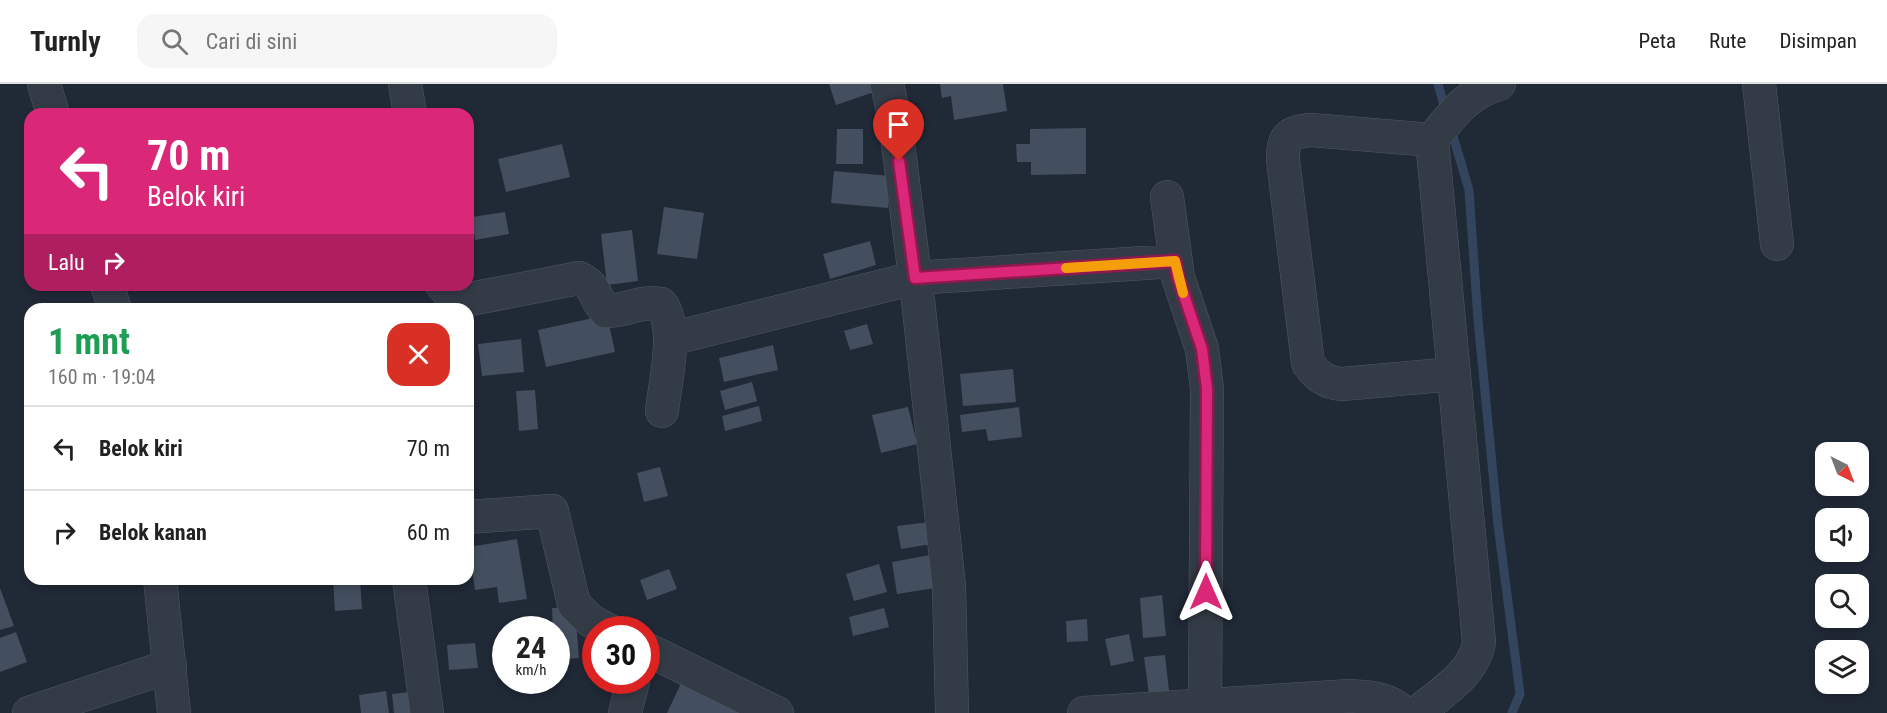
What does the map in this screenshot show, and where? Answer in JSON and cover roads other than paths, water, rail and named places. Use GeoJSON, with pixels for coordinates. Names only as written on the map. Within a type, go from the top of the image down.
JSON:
{"type":"FeatureCollection","features":[{"type":"Feature","properties":{"kind":"street"},"geometry":{"type":"LineString","coordinates":[[44,84],[51,108]]}},
{"type":"Feature","properties":{"kind":"street"},"geometry":{"type":"LineString","coordinates":[[405,84],[409,108]]}},
{"type":"Feature","properties":{"kind":"street"},"geometry":{"type":"LineString","coordinates":[[887,84],[915,278],[949,586],[952,713]]}},
{"type":"Feature","properties":{"kind":"street"},"geometry":{"type":"LineString","coordinates":[[1417,713],[1472,664],[1479,642],[1432,140],[1463,102],[1476,93],[1499,84]]}},
{"type":"Feature","properties":{"kind":"street"},"geometry":{"type":"LineString","coordinates":[[1759,84],[1777,244]]}},
{"type":"Feature","properties":{"kind":"street"},"geometry":{"type":"LineString","coordinates":[[1432,140],[1311,130],[1297,131],[1292,133],[1286,141],[1283,160],[1308,363],[1313,371],[1330,383],[1342,384],[1454,374]]}},
{"type":"Feature","properties":{"kind":"street"},"geometry":{"type":"LineString","coordinates":[[1167,197],[1178,277],[1202,349],[1207,389],[1205,705]]}},
{"type":"Feature","properties":{"kind":"street"},"geometry":{"type":"LineString","coordinates":[[670,339],[915,278],[1175,261]]}},
{"type":"Feature","properties":{"kind":"street"},"geometry":{"type":"LineString","coordinates":[[448,291],[454,298],[465,300],[579,278],[589,282],[597,302],[606,311],[624,310],[650,302],[661,304],[666,309],[669,320],[670,339],[662,411]]}},
{"type":"Feature","properties":{"kind":"street"},"geometry":{"type":"LineString","coordinates":[[474,517],[552,511],[574,604],[586,616]]}},
{"type":"Feature","properties":{"kind":"street"},"geometry":{"type":"LineString","coordinates":[[161,585],[174,713]]}},
{"type":"Feature","properties":{"kind":"street"},"geometry":{"type":"LineString","coordinates":[[410,585],[427,713]]}},
{"type":"Feature","properties":{"kind":"street"},"geometry":{"type":"LineString","coordinates":[[660,656],[777,713]]}},
{"type":"Feature","properties":{"kind":"street"},"geometry":{"type":"LineString","coordinates":[[29,713],[170,666]]}},
{"type":"Feature","properties":{"kind":"street"},"geometry":{"type":"LineString","coordinates":[[625,713],[630,694]]}},
{"type":"Feature","properties":{"kind":"street"},"geometry":{"type":"LineString","coordinates":[[1084,713],[1350,696],[1374,697],[1386,701],[1404,713]]}},
{"type":"Feature","properties":{"kind":"waterway"},"geometry":{"type":"LineString","coordinates":[[1438,84],[1446,113]]}},
{"type":"Feature","properties":{"kind":"waterway"},"geometry":{"type":"LineString","coordinates":[[1451,129],[1469,190],[1478,320],[1498,525],[1520,694],[1512,713]]}}]}
